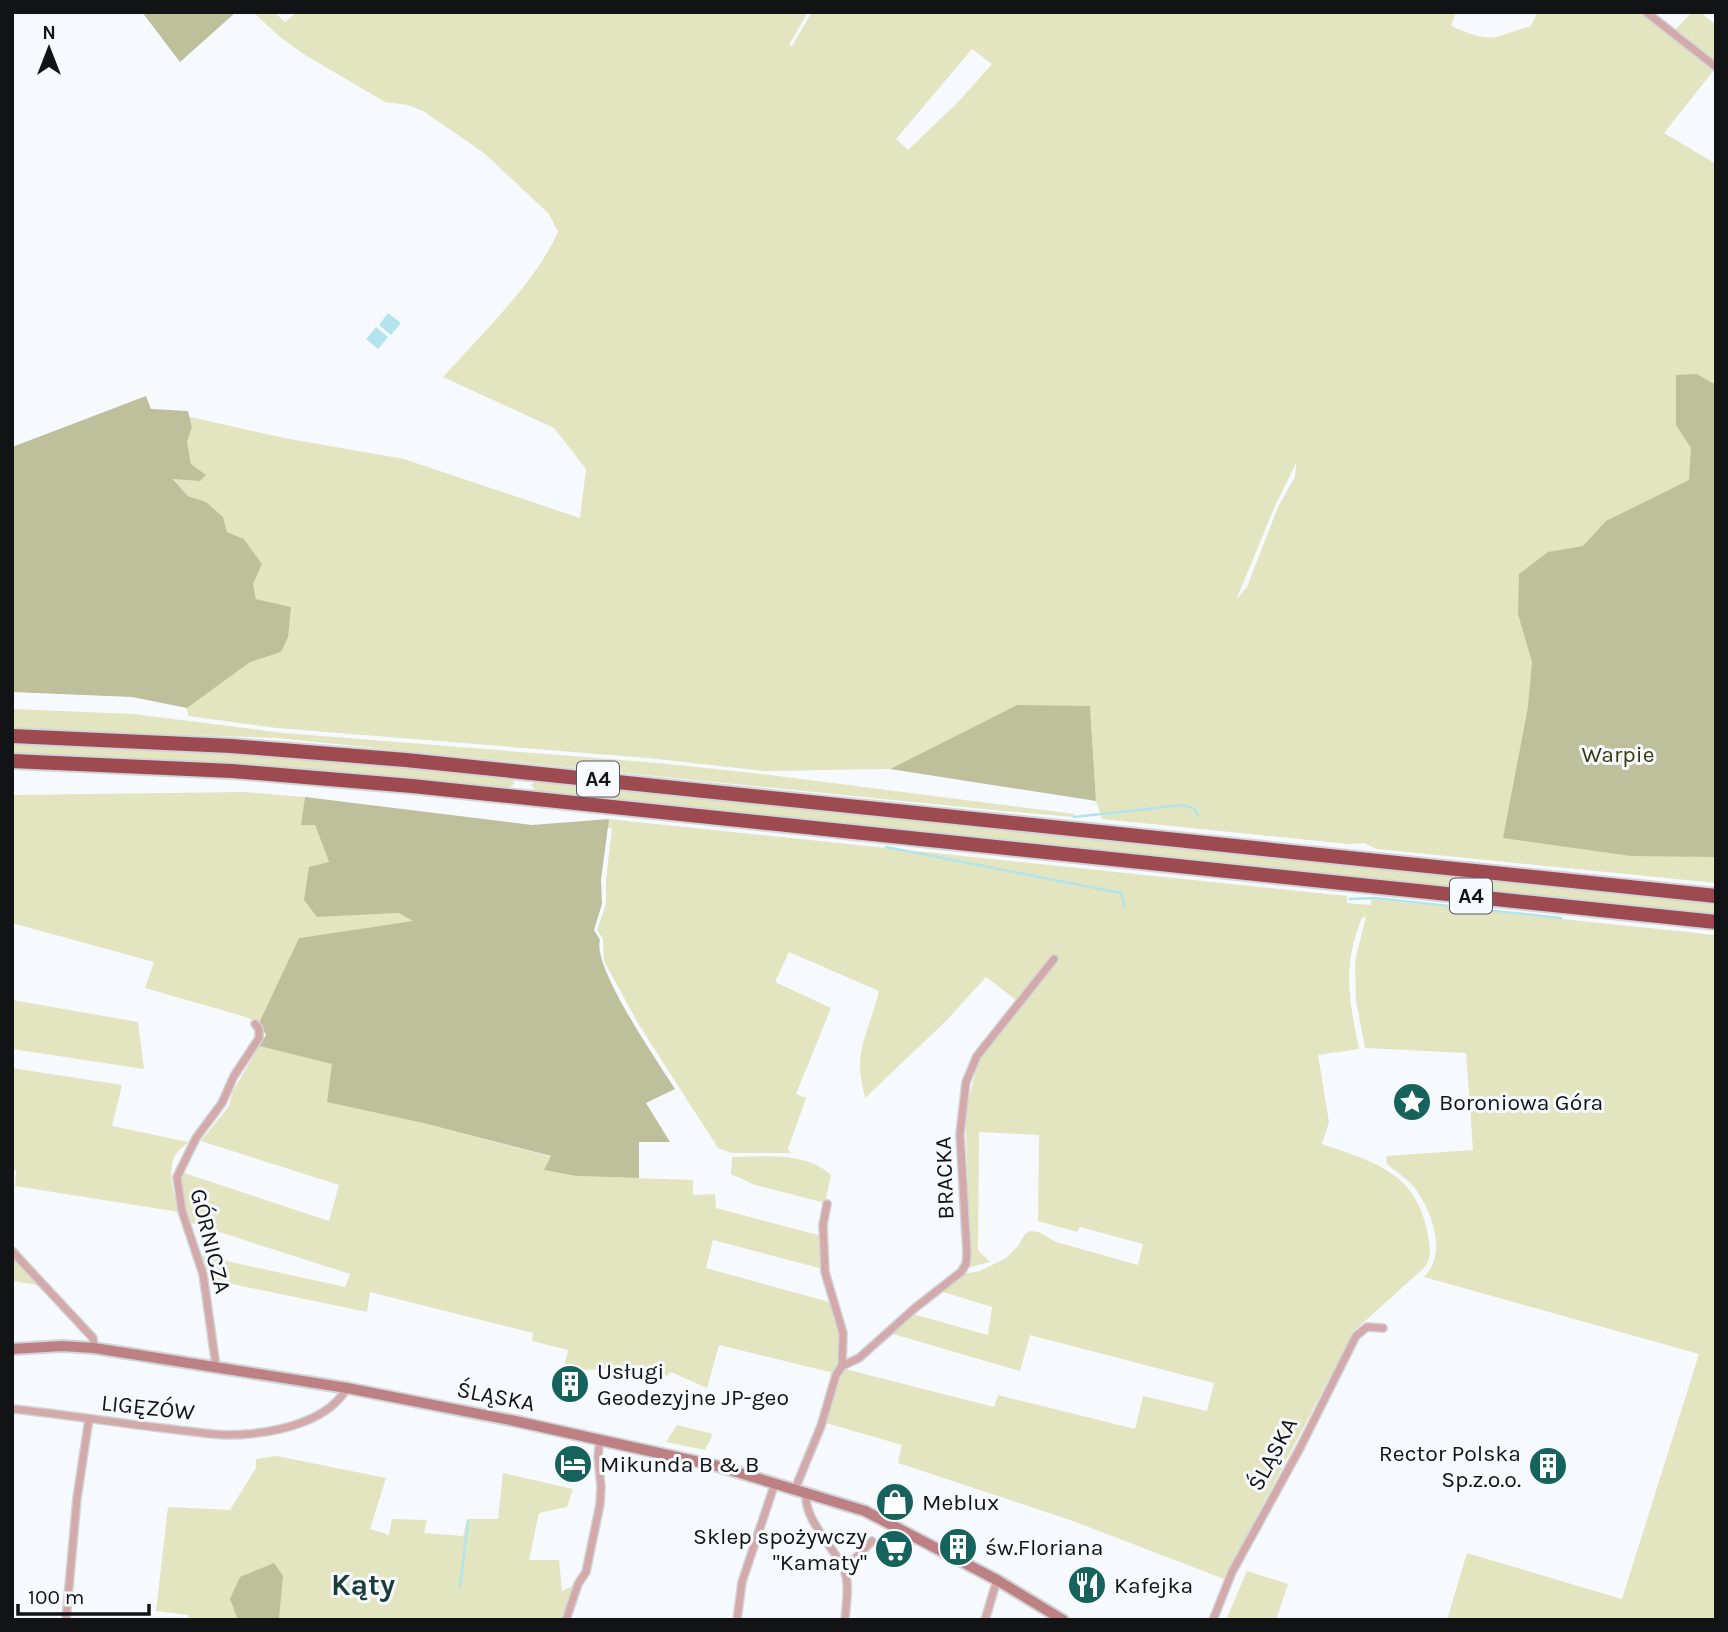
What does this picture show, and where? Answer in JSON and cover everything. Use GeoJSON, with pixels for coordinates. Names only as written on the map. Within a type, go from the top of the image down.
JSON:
{"type":"FeatureCollection","features":[{"type":"Feature","properties":{"kind":"highway","name":"A4"},"geometry":{"type":"LineString","coordinates":[[12,736],[351,755],[1716,896]]}},
{"type":"Feature","properties":{"kind":"highway","name":"A4"},"geometry":{"type":"LineString","coordinates":[[12,761],[361,781],[1716,922]]}},
{"type":"Feature","properties":{"kind":"main road","name":"ŚLĄSKA"},"geometry":{"type":"LineString","coordinates":[[12,1349],[62,1346],[94,1348],[216,1366],[347,1388],[600,1439],[717,1466],[865,1511],[997,1580],[1063,1620]]}},
{"type":"Feature","properties":{"kind":"street"},"geometry":{"type":"LineString","coordinates":[[1646,12],[1716,67]]}},
{"type":"Feature","properties":{"kind":"street","name":"BRACKA"},"geometry":{"type":"LineString","coordinates":[[842,1366],[859,1358],[915,1308],[961,1272],[967,1254],[960,1134],[967,1082],[977,1056],[1054,959]]}},
{"type":"Feature","properties":{"kind":"street","name":"GÓRNICZA"},"geometry":{"type":"LineString","coordinates":[[216,1366],[203,1274],[182,1211],[177,1177],[196,1138],[222,1103],[234,1076],[259,1038],[259,1029],[255,1024]]}},
{"type":"Feature","properties":{"kind":"street"},"geometry":{"type":"LineString","coordinates":[[827,1204],[823,1225],[825,1272],[843,1333],[842,1366],[836,1376],[800,1490],[811,1516],[844,1570],[845,1620]]}},
{"type":"Feature","properties":{"kind":"street"},"geometry":{"type":"LineString","coordinates":[[12,1251],[93,1338],[94,1348]]}},
{"type":"Feature","properties":{"kind":"street","name":"ŚLĄSKA"},"geometry":{"type":"LineString","coordinates":[[1213,1620],[1231,1572],[1300,1448],[1356,1336],[1367,1326],[1383,1328]]}},
{"type":"Feature","properties":{"kind":"street","name":"LIGĘZÓW"},"geometry":{"type":"LineString","coordinates":[[66,1620],[77,1498],[89,1419],[211,1434],[246,1434],[299,1423],[323,1412],[344,1394],[347,1388]]}},
{"type":"Feature","properties":{"kind":"street"},"geometry":{"type":"LineString","coordinates":[[12,1409],[89,1419]]}},
{"type":"Feature","properties":{"kind":"street"},"geometry":{"type":"LineString","coordinates":[[566,1620],[578,1584],[586,1572],[600,1504],[600,1439]]}},
{"type":"Feature","properties":{"kind":"street"},"geometry":{"type":"LineString","coordinates":[[737,1620],[742,1582],[775,1483]]}},
{"type":"Feature","properties":{"kind":"street"},"geometry":{"type":"LineString","coordinates":[[844,1570],[872,1541]]}},
{"type":"Feature","properties":{"kind":"street"},"geometry":{"type":"LineString","coordinates":[[985,1620],[997,1580]]}},
{"type":"Feature","properties":{"kind":"green space"},"geometry":{"type":"Polygon","coordinates":[[[142,12],[236,12],[180,62],[142,12]]]}},
{"type":"Feature","properties":{"kind":"green space"},"geometry":{"type":"Polygon","coordinates":[[[253,12],[274,12],[285,22],[297,12],[808,12],[789,45],[792,46],[812,12],[1456,12],[1451,26],[1490,38],[1530,27],[1538,12],[1639,12],[1714,70],[1664,133],[1716,164],[1716,883],[1377,849],[1364,843],[1348,844],[1102,819],[1096,801],[1090,707],[1017,705],[890,769],[765,771],[648,758],[277,728],[188,716],[187,708],[250,661],[281,652],[291,607],[256,599],[253,584],[262,564],[244,539],[227,532],[222,517],[206,502],[188,496],[173,478],[200,481],[205,475],[191,464],[187,442],[192,427],[190,417],[284,438],[404,459],[580,518],[586,469],[554,428],[443,377],[506,308],[536,270],[558,232],[549,214],[484,153],[423,111],[408,105],[385,102],[305,55],[253,12]],[[972,49],[896,139],[908,150],[959,101],[992,64],[972,49]],[[1296,463],[1236,600],[1247,587],[1278,507],[1295,477],[1296,463]]]}},
{"type":"Feature","properties":{"kind":"green space"},"geometry":{"type":"Polygon","coordinates":[[[1692,12],[1700,12],[1716,25],[1716,64],[1674,31],[1692,12]]]}},
{"type":"Feature","properties":{"kind":"green space","name":"Warpie"},"geometry":{"type":"Polygon","coordinates":[[[1697,374],[1716,385],[1716,857],[1631,856],[1503,838],[1528,707],[1532,662],[1518,614],[1519,574],[1548,552],[1583,546],[1606,521],[1689,480],[1691,448],[1676,425],[1676,375],[1697,374]]]}},
{"type":"Feature","properties":{"kind":"green space"},"geometry":{"type":"Polygon","coordinates":[[[146,396],[151,409],[188,411],[192,427],[187,442],[191,464],[206,475],[200,481],[173,479],[188,496],[206,502],[223,517],[227,532],[244,539],[262,564],[253,584],[256,599],[291,607],[288,637],[281,652],[250,662],[187,708],[132,697],[12,692],[12,447],[146,396]]]}},
{"type":"Feature","properties":{"kind":"green space"},"geometry":{"type":"Polygon","coordinates":[[[1017,705],[1090,706],[1096,801],[890,769],[1017,705]]]}},
{"type":"Feature","properties":{"kind":"green space"},"geometry":{"type":"Polygon","coordinates":[[[12,709],[134,714],[284,733],[659,763],[1075,814],[1073,817],[993,810],[276,738],[12,729],[12,709]]]}},
{"type":"Feature","properties":{"kind":"green space"},"geometry":{"type":"Polygon","coordinates":[[[12,743],[267,755],[509,776],[515,783],[506,790],[12,756],[12,743]]]}},
{"type":"Feature","properties":{"kind":"green space"},"geometry":{"type":"Polygon","coordinates":[[[539,779],[1716,903],[1716,916],[538,793],[531,785],[539,779]]]}},
{"type":"Feature","properties":{"kind":"green space"},"geometry":{"type":"Polygon","coordinates":[[[245,792],[305,797],[302,825],[315,825],[329,862],[317,917],[399,913],[415,921],[299,938],[259,1023],[145,988],[154,962],[12,923],[12,795],[245,792]]]}},
{"type":"Feature","properties":{"kind":"green space"},"geometry":{"type":"Polygon","coordinates":[[[305,797],[532,825],[609,819],[601,880],[602,904],[594,930],[600,940],[600,953],[606,971],[616,992],[675,1089],[646,1103],[670,1142],[639,1142],[639,1178],[576,1176],[544,1170],[551,1156],[327,1102],[332,1064],[259,1046],[266,1035],[259,1023],[299,938],[413,921],[399,913],[317,917],[304,900],[309,867],[329,862],[315,825],[301,825],[305,797]]]}},
{"type":"Feature","properties":{"kind":"green space"},"geometry":{"type":"Polygon","coordinates":[[[608,819],[1347,896],[1347,903],[1370,905],[1372,899],[1716,935],[1716,1620],[1447,1620],[1467,1553],[1622,1599],[1699,1354],[1424,1277],[1435,1258],[1433,1225],[1416,1190],[1387,1164],[1386,1156],[1473,1150],[1466,1053],[1365,1048],[1356,1001],[1355,962],[1366,916],[1362,918],[1356,935],[1349,983],[1359,1049],[1318,1055],[1329,1122],[1322,1144],[1375,1164],[1403,1183],[1422,1214],[1430,1255],[1425,1267],[1354,1331],[1224,1579],[1073,1521],[898,1463],[902,1445],[826,1423],[839,1377],[845,1369],[994,1407],[998,1395],[1135,1429],[1143,1396],[1207,1411],[1214,1383],[1030,1335],[1020,1371],[890,1333],[913,1314],[988,1335],[992,1307],[940,1291],[962,1274],[980,1271],[1006,1258],[1030,1231],[1039,1232],[1056,1242],[1138,1265],[1143,1244],[1080,1227],[1077,1232],[1038,1221],[1039,1135],[979,1132],[978,1250],[990,1262],[966,1268],[970,1249],[966,1110],[980,1061],[974,1055],[1016,1000],[986,977],[946,1021],[865,1098],[861,1056],[879,991],[789,952],[775,982],[831,1008],[796,1094],[806,1098],[788,1149],[791,1153],[731,1153],[718,1148],[639,1025],[604,961],[603,939],[597,930],[606,904],[612,828],[607,828],[608,819]]]}},
{"type":"Feature","properties":{"kind":"green space"},"geometry":{"type":"Polygon","coordinates":[[[12,1000],[138,1022],[144,1069],[12,1049],[12,1000]]]}},
{"type":"Feature","properties":{"kind":"green space"},"geometry":{"type":"Polygon","coordinates":[[[259,1046],[333,1064],[328,1102],[423,1123],[552,1157],[545,1170],[576,1176],[693,1180],[693,1195],[715,1194],[716,1208],[822,1236],[823,1269],[713,1240],[706,1268],[833,1303],[841,1332],[834,1373],[719,1345],[707,1388],[671,1372],[667,1376],[638,1366],[563,1372],[568,1350],[532,1341],[533,1333],[370,1292],[367,1312],[208,1279],[199,1255],[345,1287],[350,1274],[188,1222],[179,1186],[181,1172],[329,1221],[339,1185],[201,1141],[229,1106],[232,1093],[259,1046]]]}},
{"type":"Feature","properties":{"kind":"green space"},"geometry":{"type":"Polygon","coordinates":[[[12,1068],[122,1085],[112,1126],[188,1142],[176,1154],[172,1168],[172,1183],[179,1212],[15,1186],[16,1170],[12,1169],[12,1068]]]}},
{"type":"Feature","properties":{"kind":"green space"},"geometry":{"type":"Polygon","coordinates":[[[732,1157],[784,1157],[821,1167],[831,1175],[825,1203],[755,1185],[731,1174],[732,1157]]]}},
{"type":"Feature","properties":{"kind":"green space"},"geometry":{"type":"Polygon","coordinates":[[[12,1257],[38,1285],[12,1281],[12,1257]]]}},
{"type":"Feature","properties":{"kind":"green space"},"geometry":{"type":"Polygon","coordinates":[[[677,1425],[713,1434],[705,1450],[666,1442],[677,1425]]]}},
{"type":"Feature","properties":{"kind":"green space"},"geometry":{"type":"Polygon","coordinates":[[[277,1456],[386,1478],[370,1529],[389,1535],[392,1519],[427,1520],[424,1533],[463,1536],[467,1519],[498,1519],[503,1473],[573,1489],[567,1507],[539,1513],[529,1560],[559,1560],[562,1591],[576,1584],[564,1620],[188,1620],[188,1615],[156,1611],[168,1507],[230,1510],[256,1468],[256,1459],[277,1456]]]}},
{"type":"Feature","properties":{"kind":"green space"},"geometry":{"type":"Polygon","coordinates":[[[274,1563],[283,1576],[279,1618],[238,1620],[230,1599],[240,1577],[274,1563]]]}},
{"type":"Feature","properties":{"kind":"green space"},"geometry":{"type":"Polygon","coordinates":[[[1247,1571],[1288,1584],[1276,1620],[1226,1620],[1247,1571]]]}},
{"type":"Feature","properties":{"kind":"water"},"geometry":{"type":"Polygon","coordinates":[[[388,313],[401,323],[391,335],[379,325],[388,313]]]}},
{"type":"Feature","properties":{"kind":"water"},"geometry":{"type":"Polygon","coordinates":[[[376,327],[388,337],[378,349],[366,339],[376,327]]]}},
{"type":"Feature","properties":{"kind":"waterway"},"geometry":{"type":"LineString","coordinates":[[1074,817],[1183,805],[1195,809],[1198,816]]}},
{"type":"Feature","properties":{"kind":"waterway"},"geometry":{"type":"LineString","coordinates":[[886,847],[1121,893],[1125,906]]}},
{"type":"Feature","properties":{"kind":"waterway"},"geometry":{"type":"LineString","coordinates":[[1350,899],[1375,898],[1561,918]]}},
{"type":"Feature","properties":{"kind":"waterway"},"geometry":{"type":"LineString","coordinates":[[460,1587],[468,1522]]}},
{"type":"Feature","properties":{"kind":"place","name":"Boroniowa Góra"},"geometry":{"type":"Point","coordinates":[1412,1102]}},
{"type":"Feature","properties":{"kind":"place","name":"Usługi Geodezyjne JP-geo"},"geometry":{"type":"Point","coordinates":[570,1384]}},
{"type":"Feature","properties":{"kind":"place","name":"Mikunda B & B"},"geometry":{"type":"Point","coordinates":[573,1464]}},
{"type":"Feature","properties":{"kind":"place","name":"Rector Polska Sp.z.o.o."},"geometry":{"type":"Point","coordinates":[1548,1466]}},
{"type":"Feature","properties":{"kind":"place","name":"Meblux"},"geometry":{"type":"Point","coordinates":[895,1502]}},
{"type":"Feature","properties":{"kind":"place","name":"św.Floriana"},"geometry":{"type":"Point","coordinates":[958,1547]}},
{"type":"Feature","properties":{"kind":"place","name":"Sklep spożywczy \"Kamaty\""},"geometry":{"type":"Point","coordinates":[894,1549]}},
{"type":"Feature","properties":{"kind":"place","name":"Kafejka"},"geometry":{"type":"Point","coordinates":[1087,1585]}},
{"type":"Feature","properties":{"kind":"district","name":"Kąty"},"geometry":{"type":"Point","coordinates":[363,1585]}}]}
